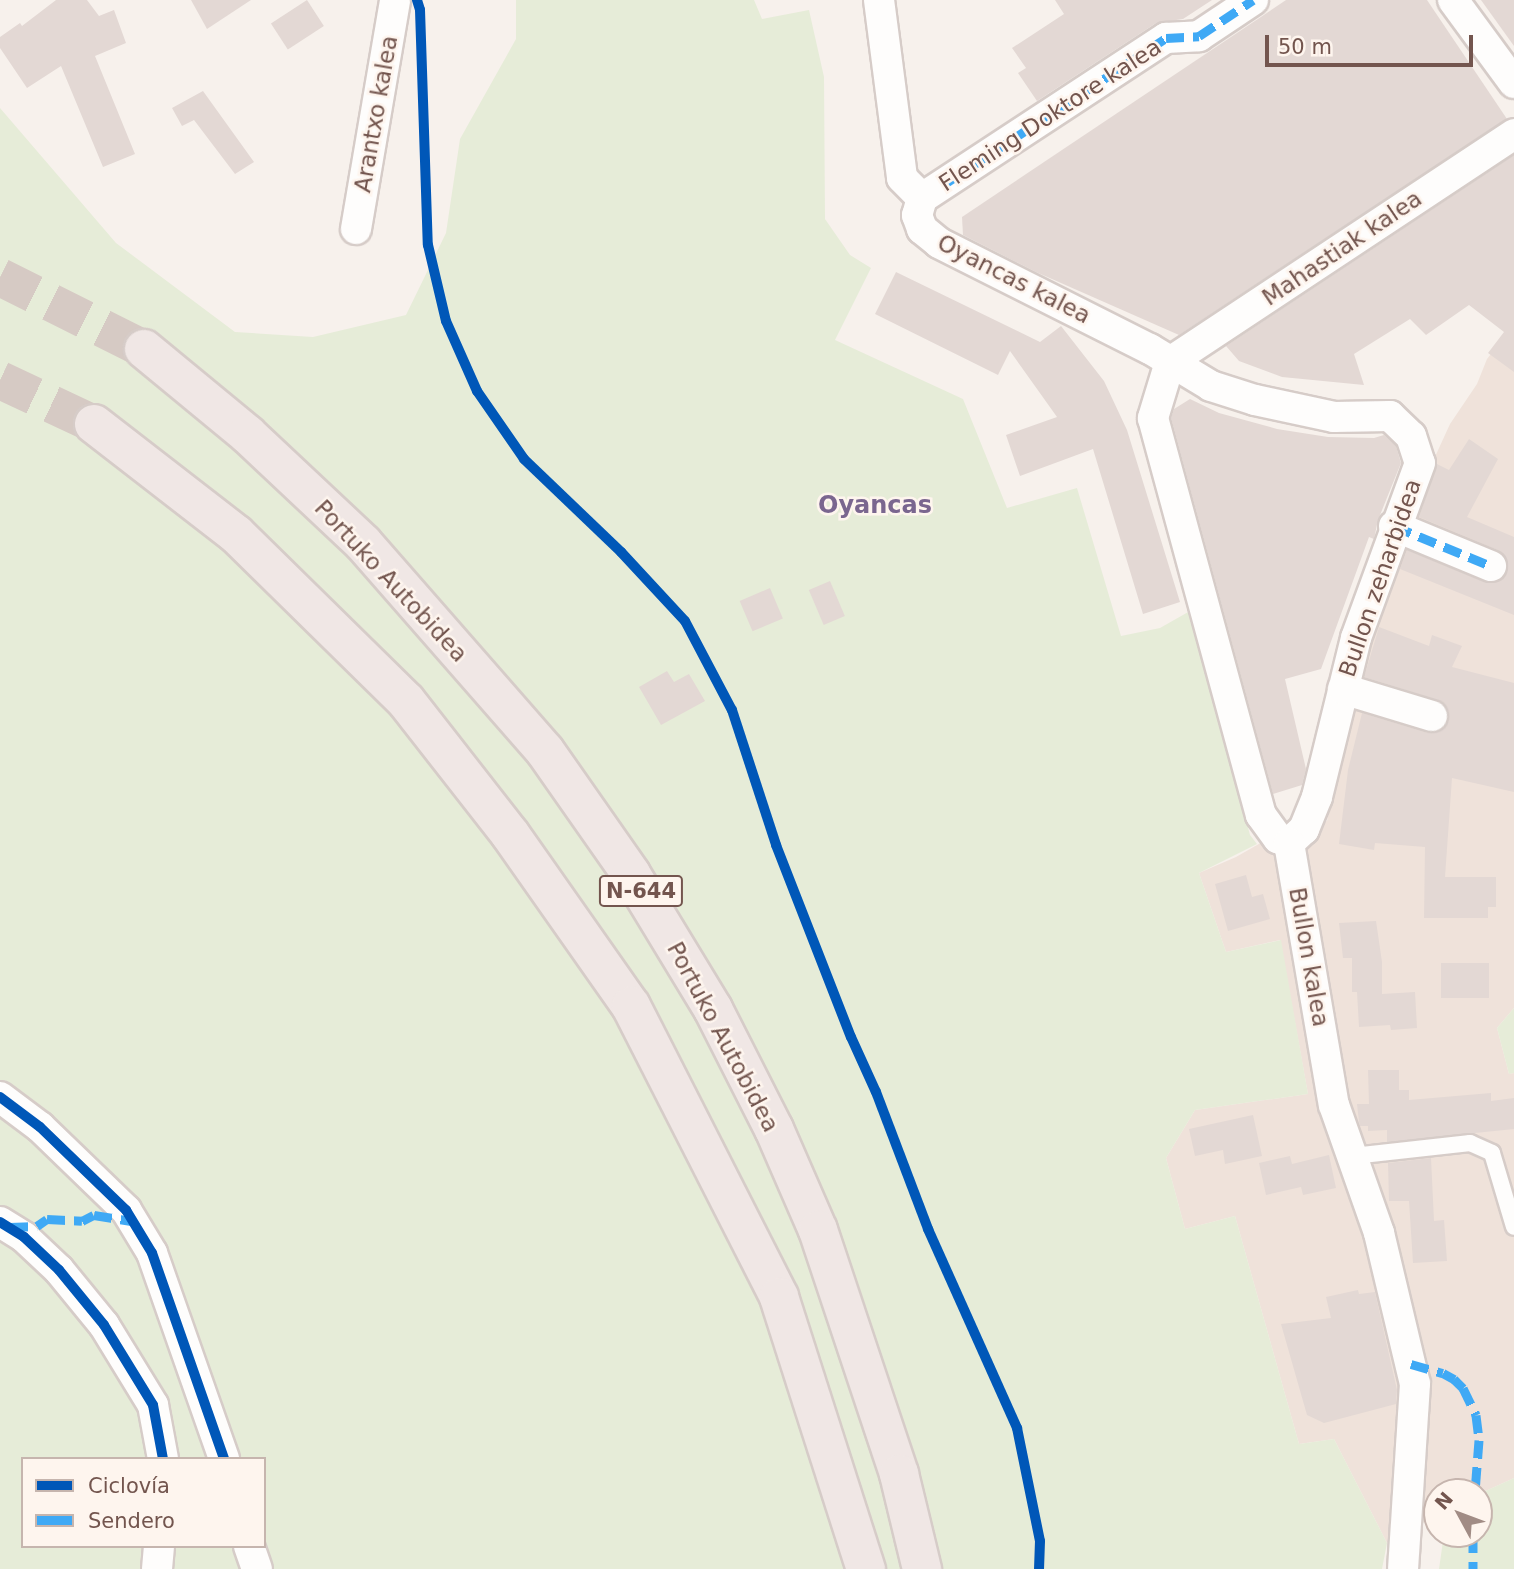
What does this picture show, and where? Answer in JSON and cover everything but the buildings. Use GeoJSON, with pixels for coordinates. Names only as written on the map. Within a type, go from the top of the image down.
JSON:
{"type":"FeatureCollection","features":[{"type":"Feature","properties":{"kind":"highway","name":"Portuko Autobidea"},"geometry":{"type":"LineString","coordinates":[[144,349],[247,434],[363,543],[545,751],[631,874],[712,1009],[774,1129],[818,1230],[899,1474],[922,1569]]}},
{"type":"Feature","properties":{"kind":"highway","name":"N-644"},"geometry":{"type":"LineString","coordinates":[[94,424],[236,534],[406,701],[510,834],[631,1006],[779,1297],[866,1569]]}},
{"type":"Feature","properties":{"kind":"street","name":"Arantxo kalea"},"geometry":{"type":"LineString","coordinates":[[356,229],[395,0]]}},
{"type":"Feature","properties":{"kind":"street"},"geometry":{"type":"LineString","coordinates":[[879,0],[902,178],[922,198]]}},
{"type":"Feature","properties":{"kind":"street","name":"Fleming Doktore kalea"},"geometry":{"type":"LineString","coordinates":[[922,198],[1166,38],[1199,36],[1253,0]]}},
{"type":"Feature","properties":{"kind":"street"},"geometry":{"type":"LineString","coordinates":[[1453,0],[1514,83]]}},
{"type":"Feature","properties":{"kind":"street","name":"Mahastiak kalea"},"geometry":{"type":"LineString","coordinates":[[1170,362],[1514,134]]}},
{"type":"Feature","properties":{"kind":"street","name":"Oyancas kalea"},"geometry":{"type":"LineString","coordinates":[[922,198],[917,215],[922,229],[939,243],[1150,349],[1170,362]]}},
{"type":"Feature","properties":{"kind":"street"},"geometry":{"type":"LineString","coordinates":[[1170,362],[1153,418],[1261,815],[1278,838],[1289,844]]}},
{"type":"Feature","properties":{"kind":"street","name":"Bullon zeharbidea"},"geometry":{"type":"LineString","coordinates":[[1170,362],[1211,386],[1255,400],[1334,417],[1390,416],[1411,436],[1420,463],[1394,526],[1356,638],[1317,797],[1304,829],[1289,844]]}},
{"type":"Feature","properties":{"kind":"street"},"geometry":{"type":"LineString","coordinates":[[1394,526],[1491,566]]}},
{"type":"Feature","properties":{"kind":"street"},"geometry":{"type":"LineString","coordinates":[[1343,689],[1432,716]]}},
{"type":"Feature","properties":{"kind":"street","name":"Bullon kalea"},"geometry":{"type":"LineString","coordinates":[[1289,844],[1335,1105],[1379,1233],[1415,1384],[1403,1569]]}},
{"type":"Feature","properties":{"kind":"street"},"geometry":{"type":"LineString","coordinates":[[0,1097],[40,1127],[126,1210],[152,1253],[223,1457]]}},
{"type":"Feature","properties":{"kind":"street"},"geometry":{"type":"LineString","coordinates":[[0,1222],[24,1237],[59,1270],[104,1325],[153,1405],[163,1457]]}},
{"type":"Feature","properties":{"kind":"street"},"geometry":{"type":"LineString","coordinates":[[157,1569],[159,1548]]}},
{"type":"Feature","properties":{"kind":"street"},"geometry":{"type":"LineString","coordinates":[[250,1548],[257,1569]]}},
{"type":"Feature","properties":{"kind":"lane"},"geometry":{"type":"LineString","coordinates":[[1353,1156],[1470,1143],[1492,1153],[1514,1227]]}},
{"type":"Feature","properties":{"kind":"shaded area"},"geometry":{"type":"Polygon","coordinates":[[[1514,324],[1514,1008],[1497,1028],[1509,1074],[1514,1073],[1514,1478],[1493,1488],[1493,1478],[1423,1478],[1423,1523],[1387,1543],[1334,1439],[1299,1444],[1235,1216],[1185,1229],[1166,1158],[1195,1110],[1308,1094],[1280,940],[1226,952],[1199,873],[1236,857],[1289,827],[1327,821],[1353,702],[1402,529],[1450,424],[1477,384],[1487,359],[1514,324]]]}},
{"type":"Feature","properties":{"kind":"green space"},"geometry":{"type":"Polygon","coordinates":[[[516,0],[754,0],[762,19],[809,10],[824,77],[825,219],[850,255],[871,268],[835,340],[963,399],[1007,508],[1077,488],[1121,636],[1160,628],[1190,611],[1250,835],[1257,844],[1199,873],[1226,952],[1281,940],[1308,1094],[1195,1110],[1166,1158],[1185,1229],[1235,1216],[1299,1444],[1334,1439],[1387,1543],[1382,1569],[0,1569],[0,108],[116,243],[235,332],[313,337],[406,315],[446,233],[460,139],[516,39],[516,0]]]}},
{"type":"Feature","properties":{"kind":"green space"},"geometry":{"type":"Polygon","coordinates":[[[1514,1008],[1514,1073],[1509,1074],[1497,1028],[1514,1008]]]}},
{"type":"Feature","properties":{"kind":"green space"},"geometry":{"type":"Polygon","coordinates":[[[1514,1478],[1514,1569],[1439,1569],[1442,1548],[1493,1548],[1493,1488],[1514,1478]]]}},
{"type":"Feature","properties":{"kind":"tunnel"},"geometry":{"type":"LineString","coordinates":[[0,277],[144,349]]}},
{"type":"Feature","properties":{"kind":"tunnel"},"geometry":{"type":"LineString","coordinates":[[0,380],[94,424]]}},
{"type":"Feature","properties":{"kind":"marked path"},"geometry":{"type":"LineString","coordinates":[[946,183],[1166,38],[1199,36],[1253,0]]}},
{"type":"Feature","properties":{"kind":"marked path"},"geometry":{"type":"LineString","coordinates":[[1394,526],[1491,566]]}},
{"type":"Feature","properties":{"kind":"marked path"},"geometry":{"type":"LineString","coordinates":[[10,1227],[37,1226],[47,1219],[82,1221],[94,1215],[132,1221]]}},
{"type":"Feature","properties":{"kind":"marked path"},"geometry":{"type":"LineString","coordinates":[[1411,1364],[1443,1373],[1463,1388],[1476,1415],[1479,1440],[1476,1478]]}},
{"type":"Feature","properties":{"kind":"marked path"},"geometry":{"type":"LineString","coordinates":[[1473,1548],[1473,1569]]}},
{"type":"Feature","properties":{"kind":"cycle path"},"geometry":{"type":"LineString","coordinates":[[417,0],[420,10],[428,245],[446,321],[477,391],[524,459],[621,552],[685,621],[732,710],[776,845],[851,1037],[876,1092],[928,1229],[1017,1428],[1040,1541],[1039,1569]]}},
{"type":"Feature","properties":{"kind":"cycle path"},"geometry":{"type":"LineString","coordinates":[[0,1097],[40,1127],[126,1210],[152,1253],[223,1457]]}},
{"type":"Feature","properties":{"kind":"cycle path"},"geometry":{"type":"LineString","coordinates":[[0,1222],[24,1237],[59,1270],[104,1325],[153,1405],[163,1457]]}},
{"type":"Feature","properties":{"kind":"district","name":"Oyancas"},"geometry":{"type":"Point","coordinates":[875,506]}}]}
